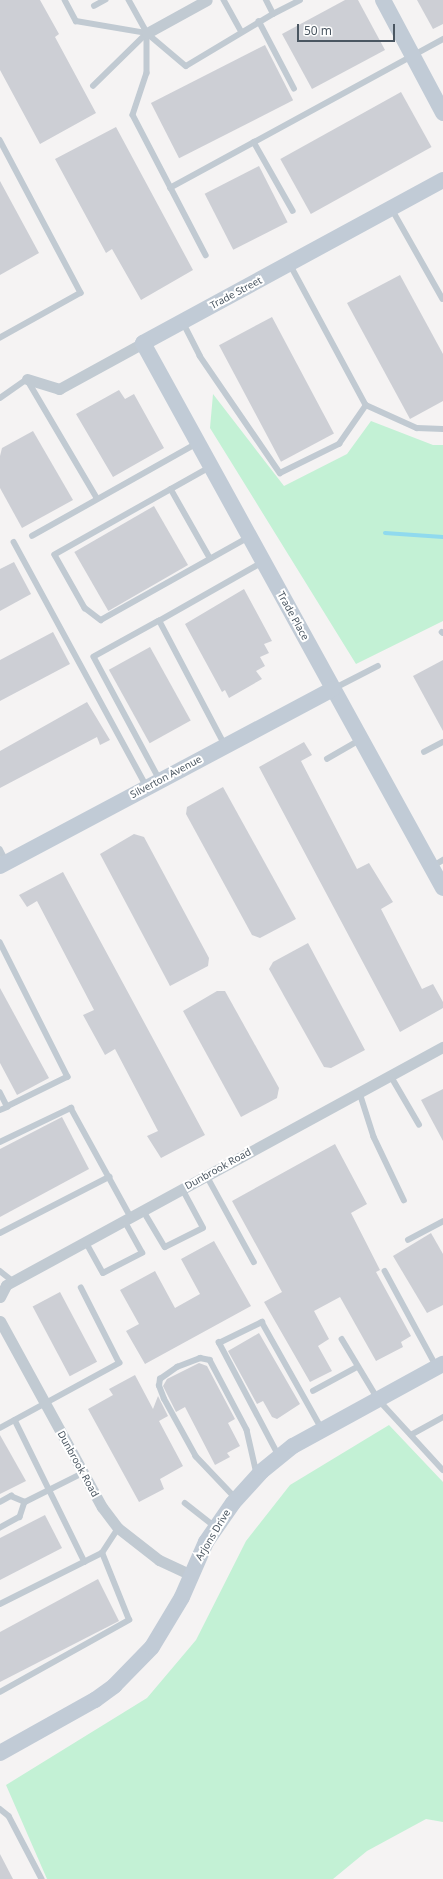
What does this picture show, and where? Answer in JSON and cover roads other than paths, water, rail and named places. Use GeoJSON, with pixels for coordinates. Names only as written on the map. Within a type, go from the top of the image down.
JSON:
{"type":"FeatureCollection","features":[{"type":"Feature","properties":{"kind":"street"},"geometry":{"type":"LineString","coordinates":[[383,0],[443,113]]}},
{"type":"Feature","properties":{"kind":"street"},"geometry":{"type":"LineString","coordinates":[[147,33],[201,2]]}},
{"type":"Feature","properties":{"kind":"street","name":"Trade Street"},"geometry":{"type":"LineString","coordinates":[[27,379],[59,389],[443,180]]}},
{"type":"Feature","properties":{"kind":"street","name":"Trade Place"},"geometry":{"type":"LineString","coordinates":[[143,343],[361,740],[437,863],[443,888]]}},
{"type":"Feature","properties":{"kind":"street","name":"Silverton Avenue"},"geometry":{"type":"LineString","coordinates":[[2,859],[154,784],[333,689]]}},
{"type":"Feature","properties":{"kind":"street","name":"Dunbrook Road"},"geometry":{"type":"LineString","coordinates":[[0,1295],[6,1285],[13,1281],[443,1047]]}},
{"type":"Feature","properties":{"kind":"street","name":"Dunbrook Road"},"geometry":{"type":"LineString","coordinates":[[1,1326],[102,1507],[118,1528],[158,1560],[191,1575]]}},
{"type":"Feature","properties":{"kind":"street","name":"Arjons Drive"},"geometry":{"type":"LineString","coordinates":[[0,1753],[95,1700],[114,1686],[152,1647],[182,1597],[191,1575],[216,1528],[236,1499],[257,1477],[279,1458],[322,1430],[440,1366]]}},
{"type":"Feature","properties":{"kind":"lane"},"geometry":{"type":"LineString","coordinates":[[65,0],[76,21],[147,33]]}},
{"type":"Feature","properties":{"kind":"lane"},"geometry":{"type":"LineString","coordinates":[[94,6],[105,0]]}},
{"type":"Feature","properties":{"kind":"lane"},"geometry":{"type":"LineString","coordinates":[[129,0],[147,33],[186,66],[241,31],[300,0]]}},
{"type":"Feature","properties":{"kind":"lane"},"geometry":{"type":"LineString","coordinates":[[224,0],[241,31]]}},
{"type":"Feature","properties":{"kind":"lane"},"geometry":{"type":"LineString","coordinates":[[266,0],[273,14]]}},
{"type":"Feature","properties":{"kind":"lane"},"geometry":{"type":"LineString","coordinates":[[259,22],[294,88]]}},
{"type":"Feature","properties":{"kind":"lane"},"geometry":{"type":"LineString","coordinates":[[93,86],[147,33]]}},
{"type":"Feature","properties":{"kind":"lane"},"geometry":{"type":"LineString","coordinates":[[147,33],[148,73],[133,115],[206,255]]}},
{"type":"Feature","properties":{"kind":"lane"},"geometry":{"type":"LineString","coordinates":[[170,188],[443,39]]}},
{"type":"Feature","properties":{"kind":"lane"},"geometry":{"type":"LineString","coordinates":[[0,140],[81,293],[0,338]]}},
{"type":"Feature","properties":{"kind":"lane"},"geometry":{"type":"LineString","coordinates":[[254,142],[293,212]]}},
{"type":"Feature","properties":{"kind":"lane"},"geometry":{"type":"LineString","coordinates":[[392,208],[443,299]]}},
{"type":"Feature","properties":{"kind":"lane"},"geometry":{"type":"LineString","coordinates":[[290,264],[366,405],[417,428],[443,429]]}},
{"type":"Feature","properties":{"kind":"lane"},"geometry":{"type":"LineString","coordinates":[[183,322],[200,356],[280,473],[339,444],[366,405]]}},
{"type":"Feature","properties":{"kind":"lane"},"geometry":{"type":"LineString","coordinates":[[0,398],[27,379],[97,498]]}},
{"type":"Feature","properties":{"kind":"lane"},"geometry":{"type":"LineString","coordinates":[[32,536],[97,498],[198,443]]}},
{"type":"Feature","properties":{"kind":"lane"},"geometry":{"type":"LineString","coordinates":[[211,467],[55,555],[62,568],[85,608],[101,620],[249,536]]}},
{"type":"Feature","properties":{"kind":"lane"},"geometry":{"type":"LineString","coordinates":[[171,489],[210,558]]}},
{"type":"Feature","properties":{"kind":"lane"},"geometry":{"type":"LineString","coordinates":[[14,542],[154,784]]}},
{"type":"Feature","properties":{"kind":"lane"},"geometry":{"type":"LineString","coordinates":[[154,784],[94,657],[263,562]]}},
{"type":"Feature","properties":{"kind":"lane"},"geometry":{"type":"LineString","coordinates":[[159,620],[225,746]]}},
{"type":"Feature","properties":{"kind":"lane"},"geometry":{"type":"LineString","coordinates":[[333,689],[378,666]]}},
{"type":"Feature","properties":{"kind":"lane"},"geometry":{"type":"LineString","coordinates":[[327,759],[361,740]]}},
{"type":"Feature","properties":{"kind":"lane"},"geometry":{"type":"LineString","coordinates":[[424,752],[443,742]]}},
{"type":"Feature","properties":{"kind":"lane"},"geometry":{"type":"LineString","coordinates":[[0,942],[68,1077],[0,1110]]}},
{"type":"Feature","properties":{"kind":"lane"},"geometry":{"type":"LineString","coordinates":[[391,1076],[419,1124]]}},
{"type":"Feature","properties":{"kind":"lane"},"geometry":{"type":"LineString","coordinates":[[0,1093],[7,1107]]}},
{"type":"Feature","properties":{"kind":"lane"},"geometry":{"type":"LineString","coordinates":[[360,1093],[374,1137],[404,1200]]}},
{"type":"Feature","properties":{"kind":"lane"},"geometry":{"type":"LineString","coordinates":[[0,1142],[71,1108],[109,1177],[142,1252],[103,1273],[86,1242]]}},
{"type":"Feature","properties":{"kind":"lane"},"geometry":{"type":"LineString","coordinates":[[207,1176],[254,1262]]}},
{"type":"Feature","properties":{"kind":"lane"},"geometry":{"type":"LineString","coordinates":[[0,1233],[109,1177]]}},
{"type":"Feature","properties":{"kind":"lane"},"geometry":{"type":"LineString","coordinates":[[143,1210],[165,1247],[203,1228],[182,1189]]}},
{"type":"Feature","properties":{"kind":"lane"},"geometry":{"type":"LineString","coordinates":[[408,1240],[443,1221]]}},
{"type":"Feature","properties":{"kind":"lane"},"geometry":{"type":"LineString","coordinates":[[0,1271],[13,1281]]}},
{"type":"Feature","properties":{"kind":"lane"},"geometry":{"type":"LineString","coordinates":[[385,1272],[440,1366]]}},
{"type":"Feature","properties":{"kind":"lane"},"geometry":{"type":"LineString","coordinates":[[0,1428],[119,1364],[81,1288]]}},
{"type":"Feature","properties":{"kind":"lane"},"geometry":{"type":"LineString","coordinates":[[279,1458],[219,1343],[262,1322],[322,1430]]}},
{"type":"Feature","properties":{"kind":"lane"},"geometry":{"type":"LineString","coordinates":[[342,1339],[357,1367],[378,1399],[443,1470]]}},
{"type":"Feature","properties":{"kind":"lane"},"geometry":{"type":"LineString","coordinates":[[236,1499],[196,1457],[164,1399],[159,1386],[160,1379],[177,1367],[200,1358],[210,1360],[247,1430],[257,1477]]}},
{"type":"Feature","properties":{"kind":"lane"},"geometry":{"type":"LineString","coordinates":[[313,1391],[357,1367]]}},
{"type":"Feature","properties":{"kind":"lane"},"geometry":{"type":"LineString","coordinates":[[411,1435],[443,1417]]}},
{"type":"Feature","properties":{"kind":"lane"},"geometry":{"type":"LineString","coordinates":[[15,1420],[84,1562]]}},
{"type":"Feature","properties":{"kind":"lane"},"geometry":{"type":"LineString","coordinates":[[0,1528],[20,1517],[25,1502],[83,1473]]}},
{"type":"Feature","properties":{"kind":"lane"},"geometry":{"type":"LineString","coordinates":[[0,1502],[11,1496],[25,1502]]}},
{"type":"Feature","properties":{"kind":"lane"},"geometry":{"type":"LineString","coordinates":[[185,1502],[216,1528]]}},
{"type":"Feature","properties":{"kind":"lane"},"geometry":{"type":"LineString","coordinates":[[0,1604],[102,1553],[118,1528]]}},
{"type":"Feature","properties":{"kind":"lane"},"geometry":{"type":"LineString","coordinates":[[0,1692],[129,1620],[102,1553]]}},
{"type":"Feature","properties":{"kind":"lane"},"geometry":{"type":"LineString","coordinates":[[0,1810],[9,1816],[42,1879]]}},
{"type":"Feature","properties":{"kind":"waterway"},"geometry":{"type":"LineString","coordinates":[[385,533],[443,537]]}}]}
